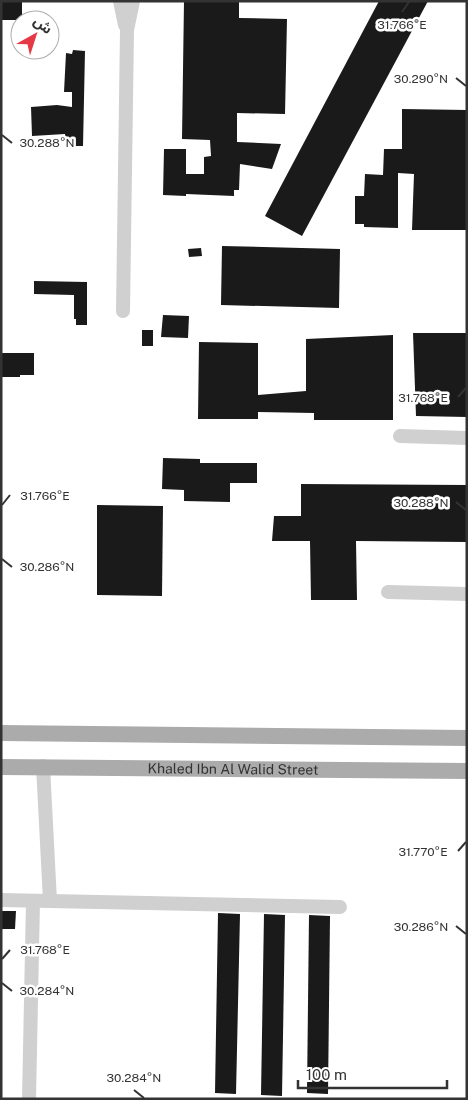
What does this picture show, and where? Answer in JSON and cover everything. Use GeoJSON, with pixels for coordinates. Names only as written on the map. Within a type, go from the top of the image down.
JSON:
{"type":"FeatureCollection","features":[{"type":"Feature","properties":{"kind":"main road"},"geometry":{"type":"LineString","coordinates":[[1,733],[467,738]]}},
{"type":"Feature","properties":{"kind":"main road","name":"Khaled Ibn Al Walid Street"},"geometry":{"type":"LineString","coordinates":[[1,767],[467,771]]}},
{"type":"Feature","properties":{"kind":"lane"},"geometry":{"type":"LineString","coordinates":[[120,1],[127,30]]}},
{"type":"Feature","properties":{"kind":"lane"},"geometry":{"type":"LineString","coordinates":[[123,311],[127,30],[134,1]]}},
{"type":"Feature","properties":{"kind":"lane"},"geometry":{"type":"LineString","coordinates":[[400,436],[467,438]]}},
{"type":"Feature","properties":{"kind":"lane"},"geometry":{"type":"LineString","coordinates":[[388,592],[467,594]]}},
{"type":"Feature","properties":{"kind":"lane"},"geometry":{"type":"LineString","coordinates":[[43,766],[50,901]]}},
{"type":"Feature","properties":{"kind":"lane"},"geometry":{"type":"LineString","coordinates":[[1,900],[340,907]]}},
{"type":"Feature","properties":{"kind":"lane"},"geometry":{"type":"LineString","coordinates":[[29,1099],[34,901]]}},
{"type":"Feature","properties":{"kind":"building"},"geometry":{"type":"Polygon","coordinates":[[[1,1],[22,1],[22,10],[10,10],[10,20],[1,20],[1,1]]]}},
{"type":"Feature","properties":{"kind":"building"},"geometry":{"type":"Polygon","coordinates":[[[184,1],[239,1],[239,18],[287,19],[285,114],[237,113],[237,142],[281,144],[272,169],[240,164],[239,190],[234,190],[234,196],[163,195],[164,149],[186,149],[186,174],[204,174],[204,157],[211,156],[210,140],[182,139],[184,1]]]}},
{"type":"Feature","properties":{"kind":"building"},"geometry":{"type":"Polygon","coordinates":[[[379,1],[428,1],[302,236],[265,216],[379,1]]]}},
{"type":"Feature","properties":{"kind":"building"},"geometry":{"type":"Polygon","coordinates":[[[73,50],[85,51],[83,146],[72,146],[72,143],[65,143],[65,134],[32,136],[31,107],[57,105],[72,107],[72,92],[64,92],[66,53],[72,54],[73,50]]]}},
{"type":"Feature","properties":{"kind":"building"},"geometry":{"type":"Polygon","coordinates":[[[402,109],[467,110],[467,230],[412,230],[414,174],[398,173],[398,228],[364,227],[364,224],[355,224],[355,196],[364,196],[365,174],[383,175],[384,149],[402,149],[402,109]]]}},
{"type":"Feature","properties":{"kind":"building"},"geometry":{"type":"Polygon","coordinates":[[[222,246],[340,249],[339,308],[221,305],[222,246]]]}},
{"type":"Feature","properties":{"kind":"building"},"geometry":{"type":"Polygon","coordinates":[[[201,248],[202,256],[189,257],[188,249],[201,248]]]}},
{"type":"Feature","properties":{"kind":"building"},"geometry":{"type":"Polygon","coordinates":[[[34,281],[87,282],[87,325],[76,325],[76,319],[74,319],[74,295],[34,294],[34,281]]]}},
{"type":"Feature","properties":{"kind":"building"},"geometry":{"type":"Polygon","coordinates":[[[163,315],[189,316],[188,338],[161,337],[163,315]]]}},
{"type":"Feature","properties":{"kind":"building"},"geometry":{"type":"Polygon","coordinates":[[[142,330],[153,330],[153,346],[142,346],[142,330]]]}},
{"type":"Feature","properties":{"kind":"building"},"geometry":{"type":"Polygon","coordinates":[[[413,333],[467,333],[467,417],[416,416],[413,333]]]}},
{"type":"Feature","properties":{"kind":"building"},"geometry":{"type":"Polygon","coordinates":[[[393,335],[393,420],[314,420],[314,413],[258,412],[258,419],[198,419],[199,342],[258,343],[258,395],[306,391],[306,339],[393,335]]]}},
{"type":"Feature","properties":{"kind":"building"},"geometry":{"type":"Polygon","coordinates":[[[1,353],[34,353],[34,375],[1,377],[1,353]]]}},
{"type":"Feature","properties":{"kind":"building"},"geometry":{"type":"Polygon","coordinates":[[[163,458],[200,459],[200,463],[257,463],[257,483],[230,483],[230,502],[184,501],[184,490],[162,489],[163,458]]]}},
{"type":"Feature","properties":{"kind":"building"},"geometry":{"type":"Polygon","coordinates":[[[301,484],[467,485],[467,542],[356,541],[357,600],[311,600],[310,541],[272,541],[274,516],[301,516],[301,484]]]}},
{"type":"Feature","properties":{"kind":"building"},"geometry":{"type":"Polygon","coordinates":[[[97,505],[163,506],[162,596],[97,595],[97,505]]]}},
{"type":"Feature","properties":{"kind":"building"},"geometry":{"type":"Polygon","coordinates":[[[1,911],[16,911],[15,929],[1,929],[1,911]]]}},
{"type":"Feature","properties":{"kind":"building"},"geometry":{"type":"Polygon","coordinates":[[[218,913],[240,914],[236,1094],[215,1093],[218,913]]]}},
{"type":"Feature","properties":{"kind":"building"},"geometry":{"type":"Polygon","coordinates":[[[264,914],[285,915],[282,1096],[261,1095],[264,914]]]}},
{"type":"Feature","properties":{"kind":"building"},"geometry":{"type":"Polygon","coordinates":[[[309,915],[330,916],[328,1094],[307,1093],[309,915]]]}}]}
